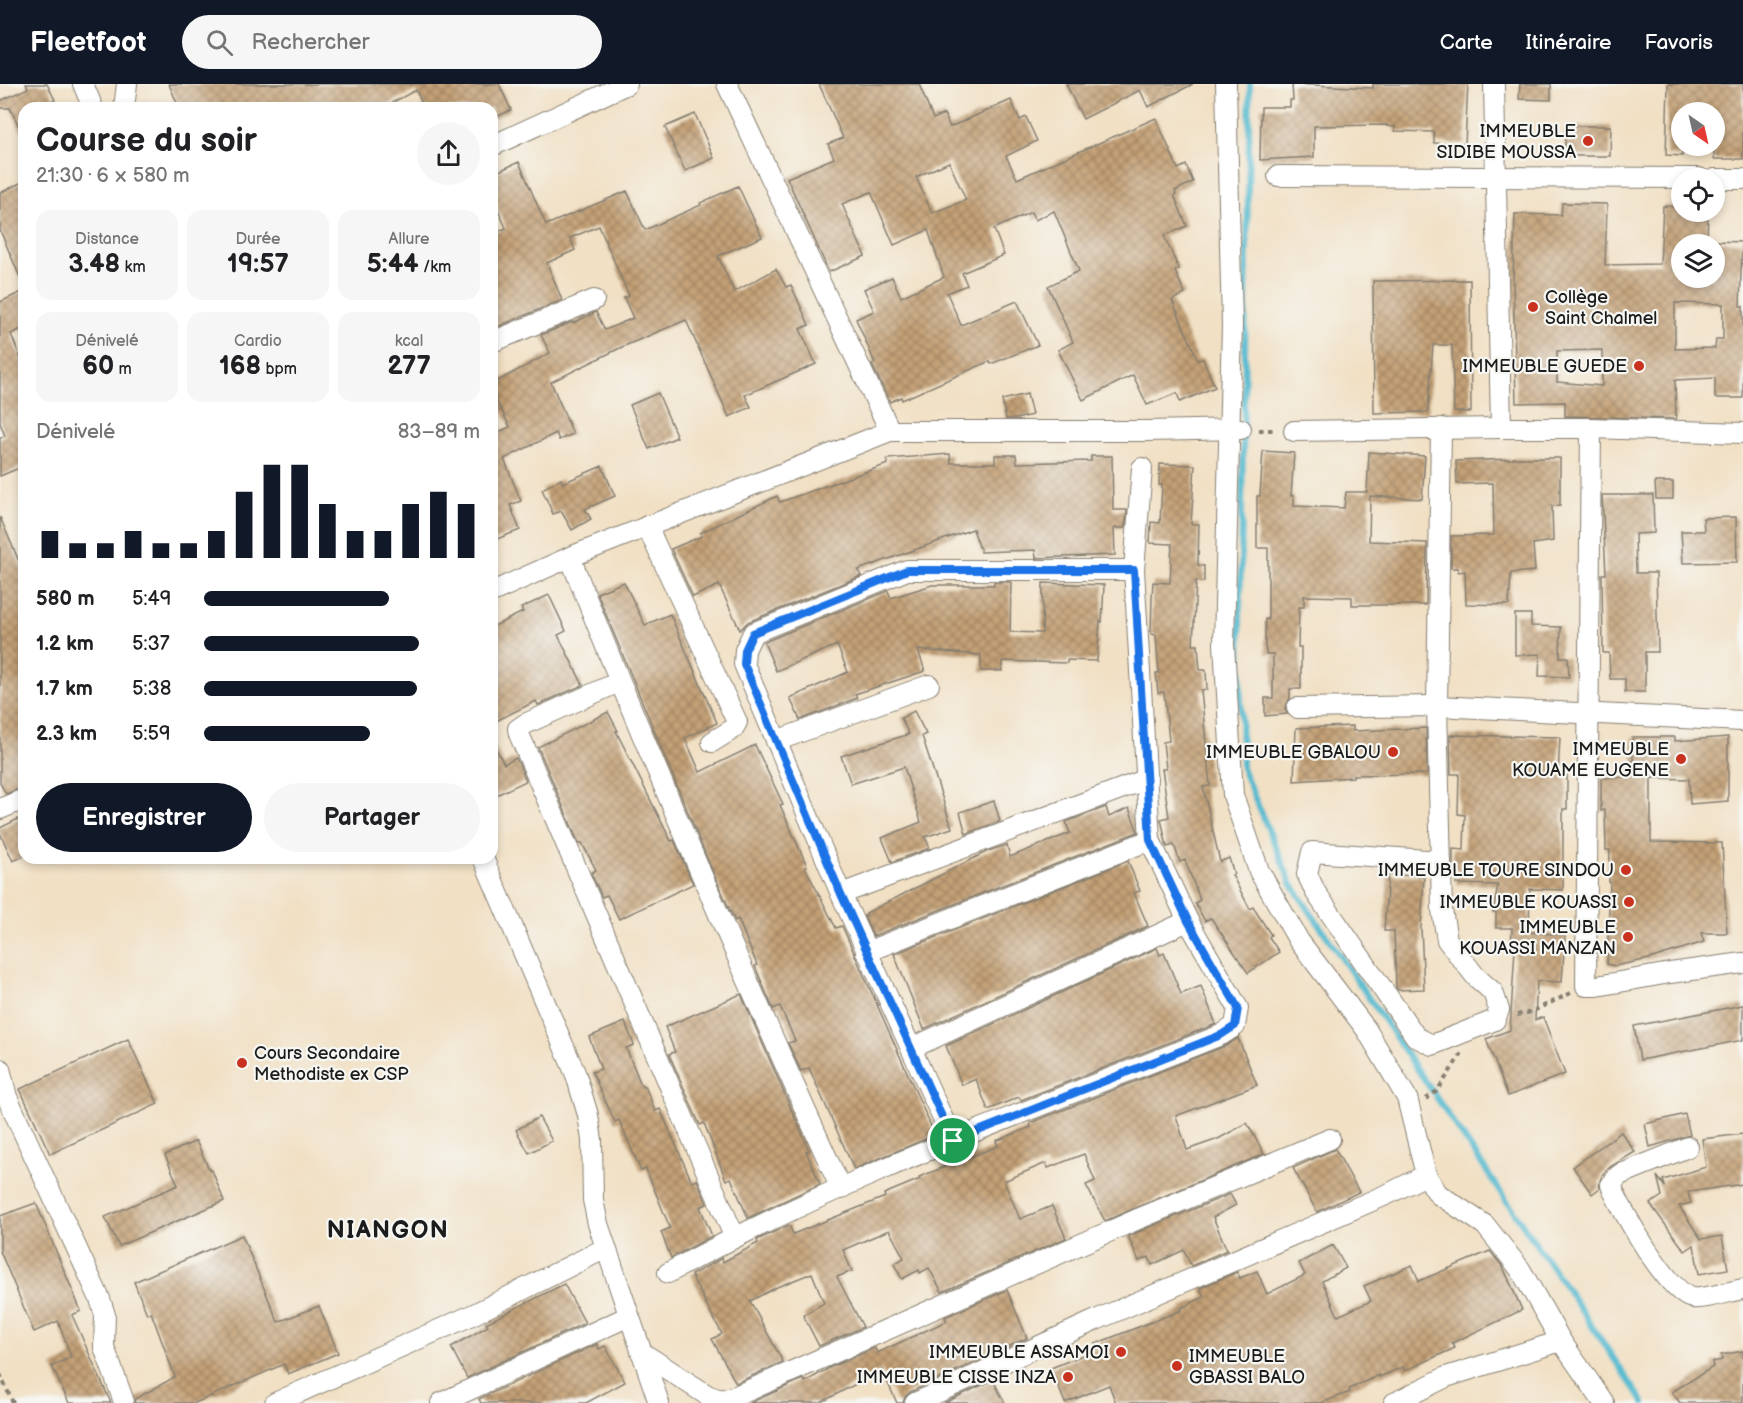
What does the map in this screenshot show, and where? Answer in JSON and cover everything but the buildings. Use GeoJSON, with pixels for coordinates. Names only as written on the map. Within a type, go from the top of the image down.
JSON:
{"type":"FeatureCollection","features":[{"type":"Feature","properties":{"kind":"street"},"geometry":{"type":"LineString","coordinates":[[82,84],[90,102]]}},
{"type":"Feature","properties":{"kind":"street"},"geometry":{"type":"LineString","coordinates":[[125,102],[127,84]]}},
{"type":"Feature","properties":{"kind":"street"},"geometry":{"type":"LineString","coordinates":[[498,143],[627,84]]}},
{"type":"Feature","properties":{"kind":"street"},"geometry":{"type":"LineString","coordinates":[[727,84],[890,431]]}},
{"type":"Feature","properties":{"kind":"street"},"geometry":{"type":"LineString","coordinates":[[1226,84],[1235,429],[1224,644],[1233,795],[1259,871],[1299,941],[1366,1029],[1407,1098],[1426,1175],[1438,1194],[1485,1225],[1520,1269],[1561,1341],[1604,1403]]}},
{"type":"Feature","properties":{"kind":"street"},"geometry":{"type":"LineString","coordinates":[[1494,84],[1501,428]]}},
{"type":"Feature","properties":{"kind":"street"},"geometry":{"type":"LineString","coordinates":[[1278,176],[1671,178]]}},
{"type":"Feature","properties":{"kind":"street"},"geometry":{"type":"LineString","coordinates":[[1725,179],[1743,179]]}},
{"type":"Feature","properties":{"kind":"street"},"geometry":{"type":"LineString","coordinates":[[498,340],[594,300]]}},
{"type":"Feature","properties":{"kind":"street"},"geometry":{"type":"LineString","coordinates":[[1441,861],[1311,852],[1307,874],[1316,893],[1416,1037],[1432,1045],[1495,1020],[1499,1010],[1494,992],[1476,977],[1447,940],[1442,910],[1441,861],[1437,706],[1442,428]]}},
{"type":"Feature","properties":{"kind":"street"},"geometry":{"type":"LineString","coordinates":[[1591,428],[1586,986],[1743,963]]}},
{"type":"Feature","properties":{"kind":"street"},"geometry":{"type":"LineString","coordinates":[[1294,431],[1591,428],[1743,433]]}},
{"type":"Feature","properties":{"kind":"street"},"geometry":{"type":"LineString","coordinates":[[498,589],[570,557],[890,431],[1235,429]]}},
{"type":"Feature","properties":{"kind":"street"},"geometry":{"type":"LineString","coordinates":[[668,1273],[734,1236],[841,1189],[953,1141],[1221,1035],[1235,1026],[1238,1008],[1188,921],[1150,840],[1134,570],[1142,468]]}},
{"type":"Feature","properties":{"kind":"street"},"geometry":{"type":"LineString","coordinates":[[647,526],[737,722],[733,729],[712,742]]}},
{"type":"Feature","properties":{"kind":"street"},"geometry":{"type":"LineString","coordinates":[[570,557],[619,682],[782,1060],[841,1189]]}},
{"type":"Feature","properties":{"kind":"street"},"geometry":{"type":"LineString","coordinates":[[953,1141],[866,952],[776,741],[744,664],[745,650],[753,633],[907,570],[1134,570]]}},
{"type":"Feature","properties":{"kind":"street"},"geometry":{"type":"LineString","coordinates":[[619,682],[525,724],[518,729],[519,734],[734,1236]]}},
{"type":"Feature","properties":{"kind":"street"},"geometry":{"type":"LineString","coordinates":[[776,741],[929,685]]}},
{"type":"Feature","properties":{"kind":"street"},"geometry":{"type":"LineString","coordinates":[[1297,708],[1437,706],[1743,722]]}},
{"type":"Feature","properties":{"kind":"street"},"geometry":{"type":"LineString","coordinates":[[841,894],[1147,779]]}},
{"type":"Feature","properties":{"kind":"street"},"geometry":{"type":"LineString","coordinates":[[0,809],[18,802]]}},
{"type":"Feature","properties":{"kind":"street"},"geometry":{"type":"LineString","coordinates":[[866,952],[1150,840]]}},
{"type":"Feature","properties":{"kind":"street"},"geometry":{"type":"LineString","coordinates":[[486,864],[562,1040],[582,1095],[592,1140],[592,1200],[659,1403]]}},
{"type":"Feature","properties":{"kind":"street"},"geometry":{"type":"LineString","coordinates":[[912,1048],[1188,921]]}},
{"type":"Feature","properties":{"kind":"street"},"geometry":{"type":"LineString","coordinates":[[0,1069],[7,1097],[100,1299],[105,1315],[104,1347],[123,1399]]}},
{"type":"Feature","properties":{"kind":"street"},"geometry":{"type":"LineString","coordinates":[[641,1352],[707,1395],[721,1400],[738,1400],[1138,1219],[1330,1139]]}},
{"type":"Feature","properties":{"kind":"street"},"geometry":{"type":"LineString","coordinates":[[1688,1147],[1619,1175],[1611,1185],[1617,1201],[1650,1254],[1683,1294],[1693,1298],[1743,1289]]}},
{"type":"Feature","properties":{"kind":"street"},"geometry":{"type":"LineString","coordinates":[[915,1403],[1096,1320],[1388,1194],[1426,1175]]}},
{"type":"Feature","properties":{"kind":"street"},"geometry":{"type":"LineString","coordinates":[[275,1403],[470,1316],[606,1248]]}},
{"type":"Feature","properties":{"kind":"street"},"geometry":{"type":"LineString","coordinates":[[441,1403],[629,1316]]}},
{"type":"Feature","properties":{"kind":"street"},"geometry":{"type":"LineString","coordinates":[[1394,1403],[1446,1377],[1561,1341]]}},
{"type":"Feature","properties":{"kind":"path"},"geometry":{"type":"LineString","coordinates":[[1235,429],[1294,431]]}},
{"type":"Feature","properties":{"kind":"path"},"geometry":{"type":"LineString","coordinates":[[0,1374],[13,1403]]}},
{"type":"Feature","properties":{"kind":"waterway"},"geometry":{"type":"LineString","coordinates":[[1250,84],[1240,619],[1242,768],[1292,885],[1644,1403]]}},
{"type":"Feature","properties":{"kind":"place","name":"IMMEUBLE SIDIBE MOUSSA"},"geometry":{"type":"Point","coordinates":[1588,141]}},
{"type":"Feature","properties":{"kind":"place","name":"Collège Saint Chalmel"},"geometry":{"type":"Point","coordinates":[1533,307]}},
{"type":"Feature","properties":{"kind":"place","name":"IMMEUBLE GUEDE"},"geometry":{"type":"Point","coordinates":[1639,366]}},
{"type":"Feature","properties":{"kind":"place","name":"IMMEUBLE GBALOU"},"geometry":{"type":"Point","coordinates":[1393,752]}},
{"type":"Feature","properties":{"kind":"place","name":"IMMEUBLE KOUAME EUGENE"},"geometry":{"type":"Point","coordinates":[1681,759]}},
{"type":"Feature","properties":{"kind":"place","name":"IMMEUBLE TOURE SINDOU"},"geometry":{"type":"Point","coordinates":[1626,870]}},
{"type":"Feature","properties":{"kind":"place","name":"IMMEUBLE KOUASSI"},"geometry":{"type":"Point","coordinates":[1629,902]}},
{"type":"Feature","properties":{"kind":"place","name":"IMMEUBLE KOUASSI MANZAN"},"geometry":{"type":"Point","coordinates":[1628,937]}},
{"type":"Feature","properties":{"kind":"place","name":"Cours Secondaire Methodiste ex CSP"},"geometry":{"type":"Point","coordinates":[242,1063]}},
{"type":"Feature","properties":{"kind":"place","name":"IMMEUBLE ASSAMOI"},"geometry":{"type":"Point","coordinates":[1121,1352]}},
{"type":"Feature","properties":{"kind":"place","name":"IMMEUBLE GBASSI BALO"},"geometry":{"type":"Point","coordinates":[1177,1366]}},
{"type":"Feature","properties":{"kind":"place","name":"IMMEUBLE CISSE INZA"},"geometry":{"type":"Point","coordinates":[1068,1377]}},
{"type":"Feature","properties":{"kind":"district","name":"NIANGON"},"geometry":{"type":"Point","coordinates":[388,1230]}},
{"type":"Feature","properties":{"kind":"route"},"geometry":{"type":"LineString","coordinates":[[907,570],[1134,570],[1150,840],[1188,921],[1238,1008],[1235,1026],[1221,1035],[953,1141],[841,894],[744,664],[745,650],[753,633],[907,570]]}}]}
